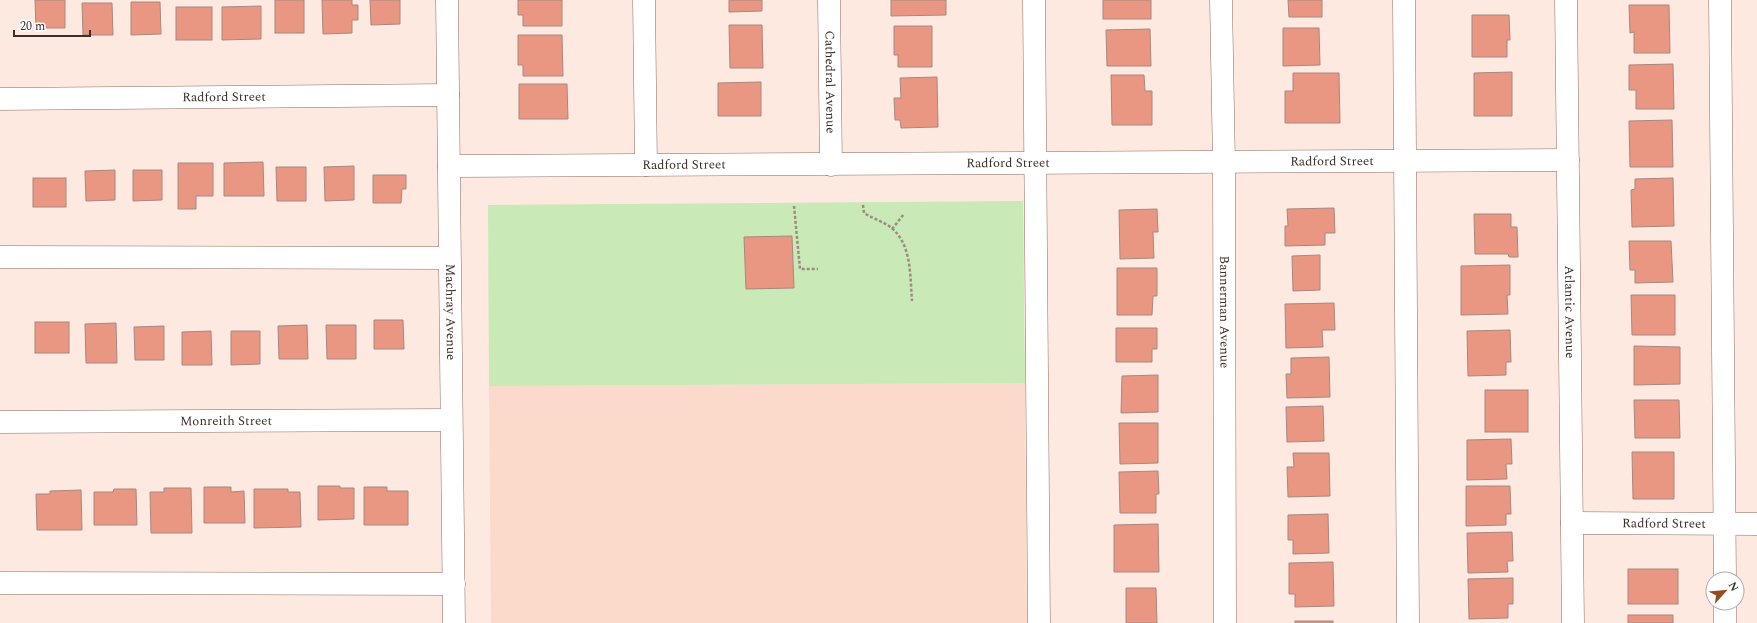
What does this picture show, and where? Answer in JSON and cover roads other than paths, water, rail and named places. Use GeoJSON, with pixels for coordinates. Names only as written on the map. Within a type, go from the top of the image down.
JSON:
{"type":"FeatureCollection","features":[{"type":"Feature","properties":{"kind":"street","name":"Machray Avenue"},"geometry":{"type":"LineString","coordinates":[[447,0],[454,623]]}},
{"type":"Feature","properties":{"kind":"street"},"geometry":{"type":"LineString","coordinates":[[644,0],[646,165]]}},
{"type":"Feature","properties":{"kind":"street","name":"Cathedral Avenue"},"geometry":{"type":"LineString","coordinates":[[829,0],[830,165]]}},
{"type":"Feature","properties":{"kind":"street"},"geometry":{"type":"LineString","coordinates":[[1034,0],[1039,623]]}},
{"type":"Feature","properties":{"kind":"street","name":"Bannerman Avenue"},"geometry":{"type":"LineString","coordinates":[[1221,0],[1224,163],[1225,623]]}},
{"type":"Feature","properties":{"kind":"street"},"geometry":{"type":"LineString","coordinates":[[1404,0],[1408,623]]}},
{"type":"Feature","properties":{"kind":"street","name":"Atlantic Avenue"},"geometry":{"type":"LineString","coordinates":[[1566,0],[1573,623]]}},
{"type":"Feature","properties":{"kind":"street"},"geometry":{"type":"LineString","coordinates":[[1720,0],[1725,571]]}},
{"type":"Feature","properties":{"kind":"street","name":"Radford Street"},"geometry":{"type":"LineString","coordinates":[[0,100],[448,95]]}},
{"type":"Feature","properties":{"kind":"street","name":"Radford Street"},"geometry":{"type":"LineString","coordinates":[[449,166],[1568,160]]}},
{"type":"Feature","properties":{"kind":"street"},"geometry":{"type":"LineString","coordinates":[[0,257],[449,258]]}},
{"type":"Feature","properties":{"kind":"street","name":"Monreith Street"},"geometry":{"type":"LineString","coordinates":[[0,422],[451,420]]}},
{"type":"Feature","properties":{"kind":"street","name":"Radford Street"},"geometry":{"type":"LineString","coordinates":[[1572,523],[1757,524]]}},
{"type":"Feature","properties":{"kind":"street"},"geometry":{"type":"LineString","coordinates":[[0,584],[454,584]]}},
{"type":"Feature","properties":{"kind":"street"},"geometry":{"type":"LineString","coordinates":[[1725,611],[1725,623]]}}]}
